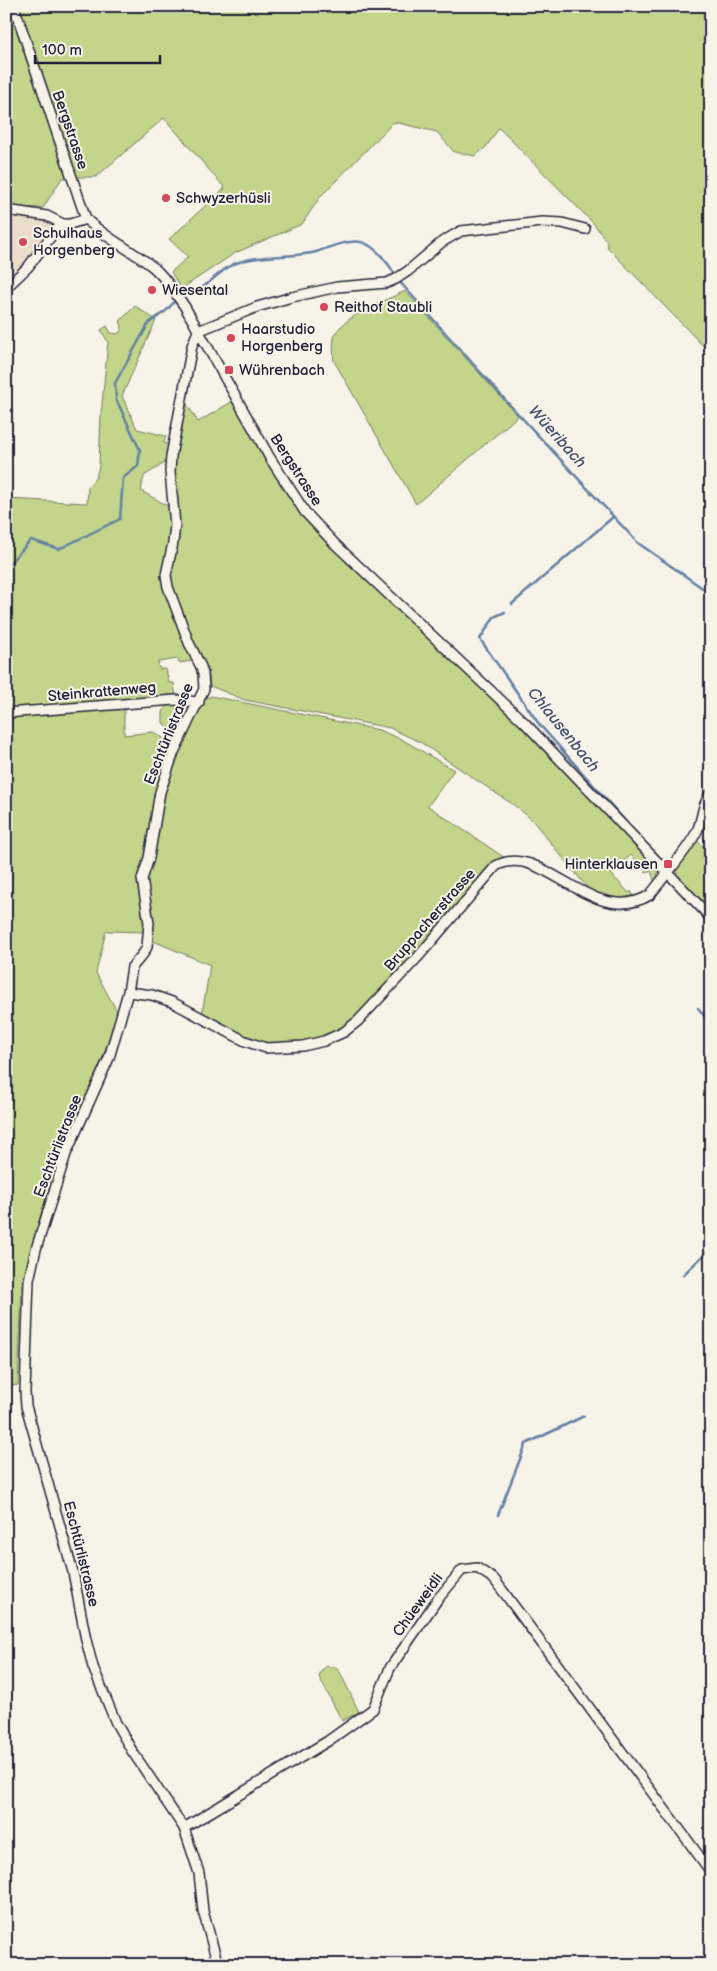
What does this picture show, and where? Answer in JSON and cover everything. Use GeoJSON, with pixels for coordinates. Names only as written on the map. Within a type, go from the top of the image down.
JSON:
{"type":"FeatureCollection","features":[{"type":"Feature","properties":{"kind":"street","name":"Bergstrasse"},"geometry":{"type":"LineString","coordinates":[[14,6],[86,219],[158,272],[184,307],[281,476],[310,518],[335,544],[524,722],[711,918]]}},
{"type":"Feature","properties":{"kind":"street"},"geometry":{"type":"LineString","coordinates":[[6,210],[47,216],[62,224],[70,224],[86,219]]}},
{"type":"Feature","properties":{"kind":"street"},"geometry":{"type":"LineString","coordinates":[[198,331],[257,307],[292,297],[337,288],[387,283],[408,272],[442,242],[461,231],[542,222],[562,223],[586,229]]}},
{"type":"Feature","properties":{"kind":"street"},"geometry":{"type":"LineString","coordinates":[[6,288],[28,268],[62,224]]}},
{"type":"Feature","properties":{"kind":"street","name":"Eschtürlistrasse"},"geometry":{"type":"LineString","coordinates":[[198,331],[192,346],[171,456],[170,472],[175,525],[166,575],[170,596],[204,674],[204,689],[174,752],[160,792],[149,858],[142,879],[149,923],[147,947],[132,967],[128,992],[109,1058],[66,1154],[36,1249],[29,1280],[25,1392],[26,1406],[73,1572],[86,1640],[104,1695],[116,1723],[132,1750],[184,1828],[199,1873],[203,1912],[218,1965]]}},
{"type":"Feature","properties":{"kind":"street","name":"Steinkrattenweg"},"geometry":{"type":"LineString","coordinates":[[6,713],[175,700],[199,702]]}},
{"type":"Feature","properties":{"kind":"street","name":"Bruppacherstrasse"},"geometry":{"type":"LineString","coordinates":[[128,992],[152,995],[172,1002],[245,1041],[266,1048],[303,1046],[324,1041],[344,1032],[358,1021],[418,957],[492,870],[501,864],[518,860],[528,863],[589,895],[614,903],[635,902],[650,895],[695,835],[702,819],[703,806],[711,794]]}},
{"type":"Feature","properties":{"kind":"street","name":"Chüeweidli"},"geometry":{"type":"LineString","coordinates":[[184,1828],[328,1741],[373,1709],[390,1668],[437,1600],[462,1570],[477,1568],[494,1579],[711,1872]]}},
{"type":"Feature","properties":{"kind":"shaded area"},"geometry":{"type":"Polygon","coordinates":[[[6,215],[43,217],[53,223],[54,226],[20,269],[6,281],[6,215]]]}},
{"type":"Feature","properties":{"kind":"green space"},"geometry":{"type":"Polygon","coordinates":[[[6,6],[9,6],[68,178],[62,178],[43,208],[6,207],[6,6]]]}},
{"type":"Feature","properties":{"kind":"green space"},"geometry":{"type":"Polygon","coordinates":[[[19,6],[711,6],[711,354],[608,248],[607,242],[594,224],[499,128],[486,147],[475,156],[454,152],[437,132],[394,122],[320,197],[302,224],[235,253],[181,289],[171,272],[188,257],[169,239],[225,188],[164,118],[96,177],[76,177],[19,6]]]}},
{"type":"Feature","properties":{"kind":"green space"},"geometry":{"type":"Polygon","coordinates":[[[405,291],[518,416],[416,504],[334,361],[333,355],[334,337],[345,323],[365,310],[405,291]]]}},
{"type":"Feature","properties":{"kind":"green space"},"geometry":{"type":"Polygon","coordinates":[[[135,306],[156,320],[122,396],[137,429],[166,436],[164,443],[170,445],[168,461],[144,476],[141,491],[168,506],[171,512],[171,539],[165,559],[192,661],[179,663],[178,659],[158,662],[159,669],[166,669],[169,683],[174,683],[176,697],[124,702],[124,735],[153,732],[173,744],[140,891],[146,932],[106,931],[96,973],[118,1013],[100,1065],[73,1127],[43,1207],[22,1287],[18,1385],[6,1386],[6,499],[87,503],[88,487],[96,477],[99,466],[101,414],[108,342],[101,330],[107,326],[111,333],[117,334],[121,331],[120,321],[135,306]]]}},
{"type":"Feature","properties":{"kind":"green space"},"geometry":{"type":"Polygon","coordinates":[[[185,401],[198,422],[233,401],[297,508],[327,543],[505,709],[557,761],[659,870],[655,883],[651,871],[646,872],[631,855],[611,874],[629,893],[631,891],[635,899],[615,900],[590,891],[532,820],[518,808],[420,742],[390,728],[245,700],[210,686],[209,676],[174,598],[171,580],[172,468],[185,401]]]}},
{"type":"Feature","properties":{"kind":"green space"},"geometry":{"type":"Polygon","coordinates":[[[211,696],[379,730],[403,740],[454,770],[428,806],[505,858],[499,861],[422,952],[349,1024],[328,1034],[302,1042],[275,1045],[253,1042],[202,1014],[210,965],[151,940],[146,882],[163,791],[179,747],[204,700],[211,696]]]}},
{"type":"Feature","properties":{"kind":"green space"},"geometry":{"type":"Polygon","coordinates":[[[174,704],[189,705],[191,708],[182,728],[179,729],[171,728],[163,723],[165,707],[174,704]]]}},
{"type":"Feature","properties":{"kind":"green space"},"geometry":{"type":"Polygon","coordinates":[[[696,840],[711,853],[711,912],[673,874],[696,840]]]}},
{"type":"Feature","properties":{"kind":"green space"},"geometry":{"type":"Polygon","coordinates":[[[327,1666],[336,1668],[340,1672],[359,1712],[342,1721],[319,1677],[322,1670],[327,1666]]]}},
{"type":"Feature","properties":{"kind":"waterway","name":"Wüeribach"},"geometry":{"type":"LineString","coordinates":[[183,295],[197,291],[227,268],[243,261],[264,257],[307,254],[338,244],[356,241],[366,244],[376,251],[386,261],[396,276]]}},
{"type":"Feature","properties":{"kind":"waterway","name":"Wüeribach"},"geometry":{"type":"LineString","coordinates":[[399,281],[508,403],[638,543],[711,594]]}},
{"type":"Feature","properties":{"kind":"waterway","name":"Wüeribach"},"geometry":{"type":"LineString","coordinates":[[6,567],[31,540],[59,549],[120,519],[123,478],[138,466],[140,450],[116,399],[115,383],[149,323],[167,310],[175,301]]}},
{"type":"Feature","properties":{"kind":"waterway","name":"Chlausenbach"},"geometry":{"type":"LineString","coordinates":[[512,604],[613,517]]}},
{"type":"Feature","properties":{"kind":"waterway","name":"Chlausenbach"},"geometry":{"type":"LineString","coordinates":[[505,612],[494,617],[480,639],[539,724],[643,841]]}},
{"type":"Feature","properties":{"kind":"waterway"},"geometry":{"type":"LineString","coordinates":[[698,1008],[711,1024]]}},
{"type":"Feature","properties":{"kind":"waterway"},"geometry":{"type":"LineString","coordinates":[[683,1275],[711,1248]]}},
{"type":"Feature","properties":{"kind":"waterway"},"geometry":{"type":"LineString","coordinates":[[498,1515],[526,1444],[584,1416]]}},
{"type":"Feature","properties":{"kind":"place","name":"Schwyzerhüsli"},"geometry":{"type":"Point","coordinates":[166,198]}},
{"type":"Feature","properties":{"kind":"place","name":"Schulhaus Horgenberg"},"geometry":{"type":"Point","coordinates":[23,242]}},
{"type":"Feature","properties":{"kind":"place","name":"Wiesental"},"geometry":{"type":"Point","coordinates":[152,290]}},
{"type":"Feature","properties":{"kind":"place","name":"Reithof Staubli"},"geometry":{"type":"Point","coordinates":[324,307]}},
{"type":"Feature","properties":{"kind":"place","name":"Haarstudio Horgenberg"},"geometry":{"type":"Point","coordinates":[231,338]}},
{"type":"Feature","properties":{"kind":"place","name":"Wührenbach"},"geometry":{"type":"Point","coordinates":[229,370]}},
{"type":"Feature","properties":{"kind":"place","name":"Hinterklausen"},"geometry":{"type":"Point","coordinates":[668,864]}}]}
